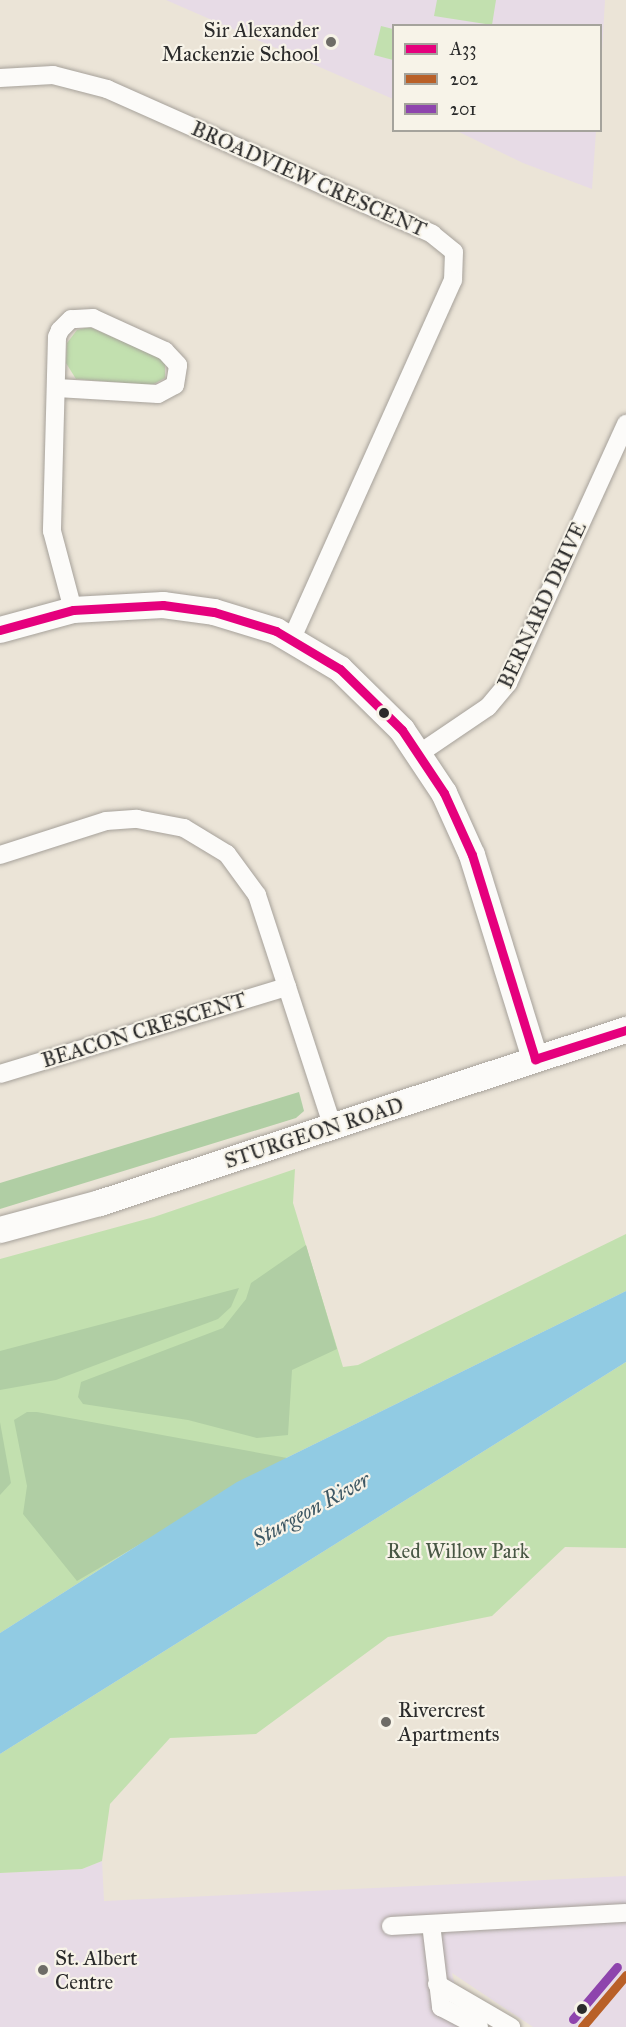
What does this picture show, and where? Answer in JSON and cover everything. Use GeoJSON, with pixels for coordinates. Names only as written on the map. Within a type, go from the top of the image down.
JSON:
{"type":"FeatureCollection","features":[{"type":"Feature","properties":{"kind":"street","name":"BROADVIEW CRESCENT"},"geometry":{"type":"LineString","coordinates":[[0,78],[53,75],[107,89],[432,234],[454,252],[453,280],[292,638]]}},
{"type":"Feature","properties":{"kind":"street"},"geometry":{"type":"LineString","coordinates":[[57,388],[158,394],[176,385],[178,365],[165,351],[78,317],[64,324],[57,337],[52,531],[73,610]]}},
{"type":"Feature","properties":{"kind":"street","name":"BERNARD DRIVE"},"geometry":{"type":"LineString","coordinates":[[420,753],[488,708],[508,683],[626,424]]}},
{"type":"Feature","properties":{"kind":"street"},"geometry":{"type":"LineString","coordinates":[[0,630],[73,610],[163,605],[214,612],[292,638],[362,688],[420,753],[472,855],[535,1059]]}},
{"type":"Feature","properties":{"kind":"street"},"geometry":{"type":"LineString","coordinates":[[0,855],[122,819],[153,820],[192,831],[227,854],[248,880],[287,987],[333,1127]]}},
{"type":"Feature","properties":{"kind":"street","name":"BEACON CRESCENT"},"geometry":{"type":"LineString","coordinates":[[0,1074],[287,987]]}},
{"type":"Feature","properties":{"kind":"street","name":"STURGEON ROAD"},"geometry":{"type":"LineString","coordinates":[[0,1230],[333,1127],[626,1030]]}},
{"type":"Feature","properties":{"kind":"street"},"geometry":{"type":"LineString","coordinates":[[391,1926],[626,1913]]}},
{"type":"Feature","properties":{"kind":"street"},"geometry":{"type":"LineString","coordinates":[[432,1924],[441,2007],[479,2027]]}},
{"type":"Feature","properties":{"kind":"street"},"geometry":{"type":"LineString","coordinates":[[437,1984],[511,2027]]}},
{"type":"Feature","properties":{"kind":"shaded area","name":"Sir Alexander Mackenzie School"},"geometry":{"type":"Polygon","coordinates":[[[166,0],[605,0],[602,52],[602,24],[392,24],[392,99],[166,0]]]}},
{"type":"Feature","properties":{"kind":"shaded area"},"geometry":{"type":"Polygon","coordinates":[[[459,132],[596,132],[592,189],[523,163],[459,132]]]}},
{"type":"Feature","properties":{"kind":"shaded area","name":"St. Albert Centre"},"geometry":{"type":"Polygon","coordinates":[[[102,1861],[104,1901],[626,1876],[626,2027],[533,2027],[452,1973],[463,2027],[0,2027],[0,1873],[82,1869],[102,1861]]]}},
{"type":"Feature","properties":{"kind":"green space"},"geometry":{"type":"Polygon","coordinates":[[[437,0],[496,0],[492,24],[434,16],[437,0]]]}},
{"type":"Feature","properties":{"kind":"green space"},"geometry":{"type":"Polygon","coordinates":[[[381,26],[392,29],[392,60],[374,55],[381,26]]]}},
{"type":"Feature","properties":{"kind":"green space"},"geometry":{"type":"Polygon","coordinates":[[[89,327],[157,356],[165,362],[165,378],[152,385],[76,379],[66,363],[67,343],[77,330],[89,327]]]}},
{"type":"Feature","properties":{"kind":"green space"},"geometry":{"type":"Polygon","coordinates":[[[299,1092],[304,1111],[296,1118],[0,1209],[0,1183],[299,1092]]]}},
{"type":"Feature","properties":{"kind":"green space"},"geometry":{"type":"Polygon","coordinates":[[[295,1169],[293,1203],[343,1367],[358,1365],[626,1234],[626,1291],[237,1482],[0,1633],[0,1259],[154,1217],[295,1169]]]}},
{"type":"Feature","properties":{"kind":"green space"},"geometry":{"type":"Polygon","coordinates":[[[306,1245],[337,1349],[292,1370],[288,1435],[257,1438],[188,1420],[83,1404],[78,1397],[81,1382],[223,1328],[246,1299],[251,1283],[306,1245]]]}},
{"type":"Feature","properties":{"kind":"green space"},"geometry":{"type":"Polygon","coordinates":[[[239,1288],[231,1307],[218,1319],[56,1380],[0,1390],[0,1351],[239,1288]]]}},
{"type":"Feature","properties":{"kind":"green space","name":"Red Willow Park"},"geometry":{"type":"Polygon","coordinates":[[[626,1362],[626,1548],[565,1547],[492,1616],[388,1637],[256,1734],[170,1738],[110,1804],[102,1861],[82,1869],[0,1873],[0,1754],[626,1362]]]}},
{"type":"Feature","properties":{"kind":"green space"},"geometry":{"type":"Polygon","coordinates":[[[27,1412],[287,1458],[77,1581],[23,1514],[27,1486],[14,1420],[27,1412]]]}},
{"type":"Feature","properties":{"kind":"green space"},"geometry":{"type":"Polygon","coordinates":[[[0,1422],[11,1483],[0,1495],[0,1422]]]}},
{"type":"Feature","properties":{"kind":"water","name":"Sturgeon River"},"geometry":{"type":"Polygon","coordinates":[[[626,1291],[626,1362],[0,1754],[0,1633],[237,1482],[626,1291]]]}},
{"type":"Feature","properties":{"kind":"transit line","name":"A33"},"geometry":{"type":"LineString","coordinates":[[0,630],[73,610],[163,605],[214,612],[276,631],[340,669],[402,730],[444,793],[472,855],[535,1059]]}},
{"type":"Feature","properties":{"kind":"transit line","name":"A33"},"geometry":{"type":"LineString","coordinates":[[535,1059],[626,1030]]}},
{"type":"Feature","properties":{"kind":"transit line","name":"201"},"geometry":{"type":"LineString","coordinates":[[573,2019],[617,1967]]}},
{"type":"Feature","properties":{"kind":"transit line","name":"202"},"geometry":{"type":"LineString","coordinates":[[582,2027],[626,1975]]}},
{"type":"Feature","properties":{"kind":"place","name":"Sir Alexander Mackenzie School"},"geometry":{"type":"Point","coordinates":[331,42]}},
{"type":"Feature","properties":{"kind":"place","name":"Rivercrest Apartments"},"geometry":{"type":"Point","coordinates":[386,1722]}},
{"type":"Feature","properties":{"kind":"place","name":"St. Albert Centre"},"geometry":{"type":"Point","coordinates":[43,1970]}}]}
